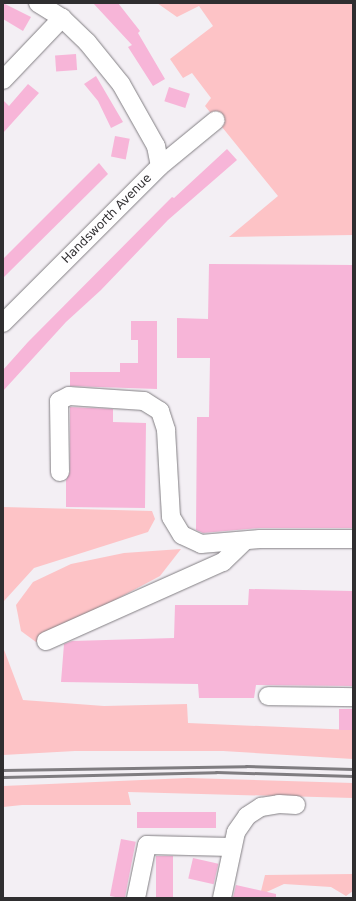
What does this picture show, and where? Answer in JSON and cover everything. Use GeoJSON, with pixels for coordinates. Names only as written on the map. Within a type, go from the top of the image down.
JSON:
{"type":"FeatureCollection","features":[{"type":"Feature","properties":{"kind":"street"},"geometry":{"type":"LineString","coordinates":[[38,3],[62,18],[87,42],[121,84],[156,146],[160,166]]}},
{"type":"Feature","properties":{"kind":"street"},"geometry":{"type":"LineString","coordinates":[[3,80],[62,18]]}},
{"type":"Feature","properties":{"kind":"street","name":"Handsworth Avenue"},"geometry":{"type":"LineString","coordinates":[[3,323],[160,166],[216,120]]}},
{"type":"Feature","properties":{"kind":"street"},"geometry":{"type":"LineString","coordinates":[[60,472],[59,400],[69,396],[144,401],[160,411],[166,430],[171,517],[182,535],[201,544],[243,543],[260,539],[353,539]]}},
{"type":"Feature","properties":{"kind":"street"},"geometry":{"type":"LineString","coordinates":[[46,641],[223,562],[243,543]]}},
{"type":"Feature","properties":{"kind":"street"},"geometry":{"type":"LineString","coordinates":[[268,696],[353,697]]}},
{"type":"Feature","properties":{"kind":"street"},"geometry":{"type":"LineString","coordinates":[[222,898],[231,847],[236,832],[247,816],[261,807],[279,804],[296,806]]}},
{"type":"Feature","properties":{"kind":"street"},"geometry":{"type":"LineString","coordinates":[[136,898],[147,844],[231,847]]}},
{"type":"Feature","properties":{"kind":"shaded area"},"geometry":{"type":"Polygon","coordinates":[[[157,3],[353,3],[353,235],[229,237],[278,196],[205,106],[211,98],[192,73],[183,78],[170,59],[213,26],[199,6],[177,17],[157,3]]]}},
{"type":"Feature","properties":{"kind":"shaded area"},"geometry":{"type":"Polygon","coordinates":[[[3,507],[152,511],[155,519],[148,532],[34,568],[4,601],[3,620],[3,507]]]}},
{"type":"Feature","properties":{"kind":"shaded area"},"geometry":{"type":"Polygon","coordinates":[[[181,549],[160,576],[36,642],[21,631],[16,605],[33,582],[71,564],[124,553],[181,549]]]}},
{"type":"Feature","properties":{"kind":"shaded area"},"geometry":{"type":"Polygon","coordinates":[[[3,647],[23,700],[104,706],[187,704],[188,723],[353,730],[353,759],[223,751],[75,751],[3,755],[3,647]]]}},
{"type":"Feature","properties":{"kind":"shaded area"},"geometry":{"type":"Polygon","coordinates":[[[188,778],[353,783],[353,798],[128,792],[131,805],[22,805],[3,807],[3,786],[188,778]]]}},
{"type":"Feature","properties":{"kind":"shaded area"},"geometry":{"type":"Polygon","coordinates":[[[353,874],[353,891],[346,896],[331,887],[284,884],[260,895],[265,875],[353,874]]]}},
{"type":"Feature","properties":{"kind":"building"},"geometry":{"type":"Polygon","coordinates":[[[3,3],[31,17],[23,31],[3,19],[3,3]]]}},
{"type":"Feature","properties":{"kind":"building"},"geometry":{"type":"Polygon","coordinates":[[[93,3],[118,3],[140,31],[138,33],[165,79],[153,86],[128,47],[132,45],[93,3]]]}},
{"type":"Feature","properties":{"kind":"building"},"geometry":{"type":"Polygon","coordinates":[[[76,54],[77,70],[56,71],[55,55],[76,54]]]}},
{"type":"Feature","properties":{"kind":"building"},"geometry":{"type":"Polygon","coordinates":[[[96,76],[123,122],[111,128],[98,101],[84,84],[96,76]]]}},
{"type":"Feature","properties":{"kind":"building"},"geometry":{"type":"Polygon","coordinates":[[[28,84],[39,93],[3,133],[3,100],[9,106],[28,84]]]}},
{"type":"Feature","properties":{"kind":"building"},"geometry":{"type":"Polygon","coordinates":[[[169,87],[190,94],[185,108],[164,101],[169,87]]]}},
{"type":"Feature","properties":{"kind":"building"},"geometry":{"type":"Polygon","coordinates":[[[115,136],[130,139],[126,159],[111,157],[115,136]]]}},
{"type":"Feature","properties":{"kind":"building"},"geometry":{"type":"Polygon","coordinates":[[[227,149],[237,160],[168,220],[101,290],[66,322],[3,391],[3,370],[28,342],[172,197],[174,198],[227,149]]]}},
{"type":"Feature","properties":{"kind":"building"},"geometry":{"type":"Polygon","coordinates":[[[99,163],[108,174],[3,278],[3,259],[99,163]]]}},
{"type":"Feature","properties":{"kind":"building"},"geometry":{"type":"Polygon","coordinates":[[[209,264],[353,265],[353,528],[260,528],[203,533],[196,530],[197,417],[209,417],[210,358],[177,358],[177,318],[208,319],[209,264]]]}},
{"type":"Feature","properties":{"kind":"building"},"geometry":{"type":"Polygon","coordinates":[[[131,321],[157,321],[157,389],[70,386],[70,372],[120,372],[120,363],[138,363],[138,340],[131,340],[131,321]]]}},
{"type":"Feature","properties":{"kind":"building"},"geometry":{"type":"Polygon","coordinates":[[[70,407],[113,409],[113,422],[146,423],[145,508],[66,507],[66,480],[70,472],[70,407]]]}},
{"type":"Feature","properties":{"kind":"building"},"geometry":{"type":"Polygon","coordinates":[[[249,589],[353,591],[353,686],[256,685],[254,698],[199,698],[198,684],[61,682],[64,644],[72,641],[174,638],[175,605],[248,605],[249,589]]]}},
{"type":"Feature","properties":{"kind":"building"},"geometry":{"type":"Polygon","coordinates":[[[339,709],[353,709],[353,730],[339,730],[339,709]]]}},
{"type":"Feature","properties":{"kind":"building"},"geometry":{"type":"Polygon","coordinates":[[[137,812],[216,812],[216,828],[137,828],[137,812]]]}},
{"type":"Feature","properties":{"kind":"building"},"geometry":{"type":"Polygon","coordinates":[[[121,839],[136,842],[125,898],[110,896],[121,839]]]}},
{"type":"Feature","properties":{"kind":"building"},"geometry":{"type":"Polygon","coordinates":[[[156,856],[173,856],[173,898],[156,898],[156,856]]]}},
{"type":"Feature","properties":{"kind":"building"},"geometry":{"type":"Polygon","coordinates":[[[193,858],[218,864],[214,884],[188,878],[193,858]]]}},
{"type":"Feature","properties":{"kind":"building"},"geometry":{"type":"Polygon","coordinates":[[[236,885],[276,894],[276,898],[233,898],[236,885]]]}},
{"type":"Feature","properties":{"kind":"railway"},"geometry":{"type":"LineString","coordinates":[[3,770],[246,766],[353,769]]}},
{"type":"Feature","properties":{"kind":"railway"},"geometry":{"type":"LineString","coordinates":[[3,777],[216,772],[353,776]]}}]}
